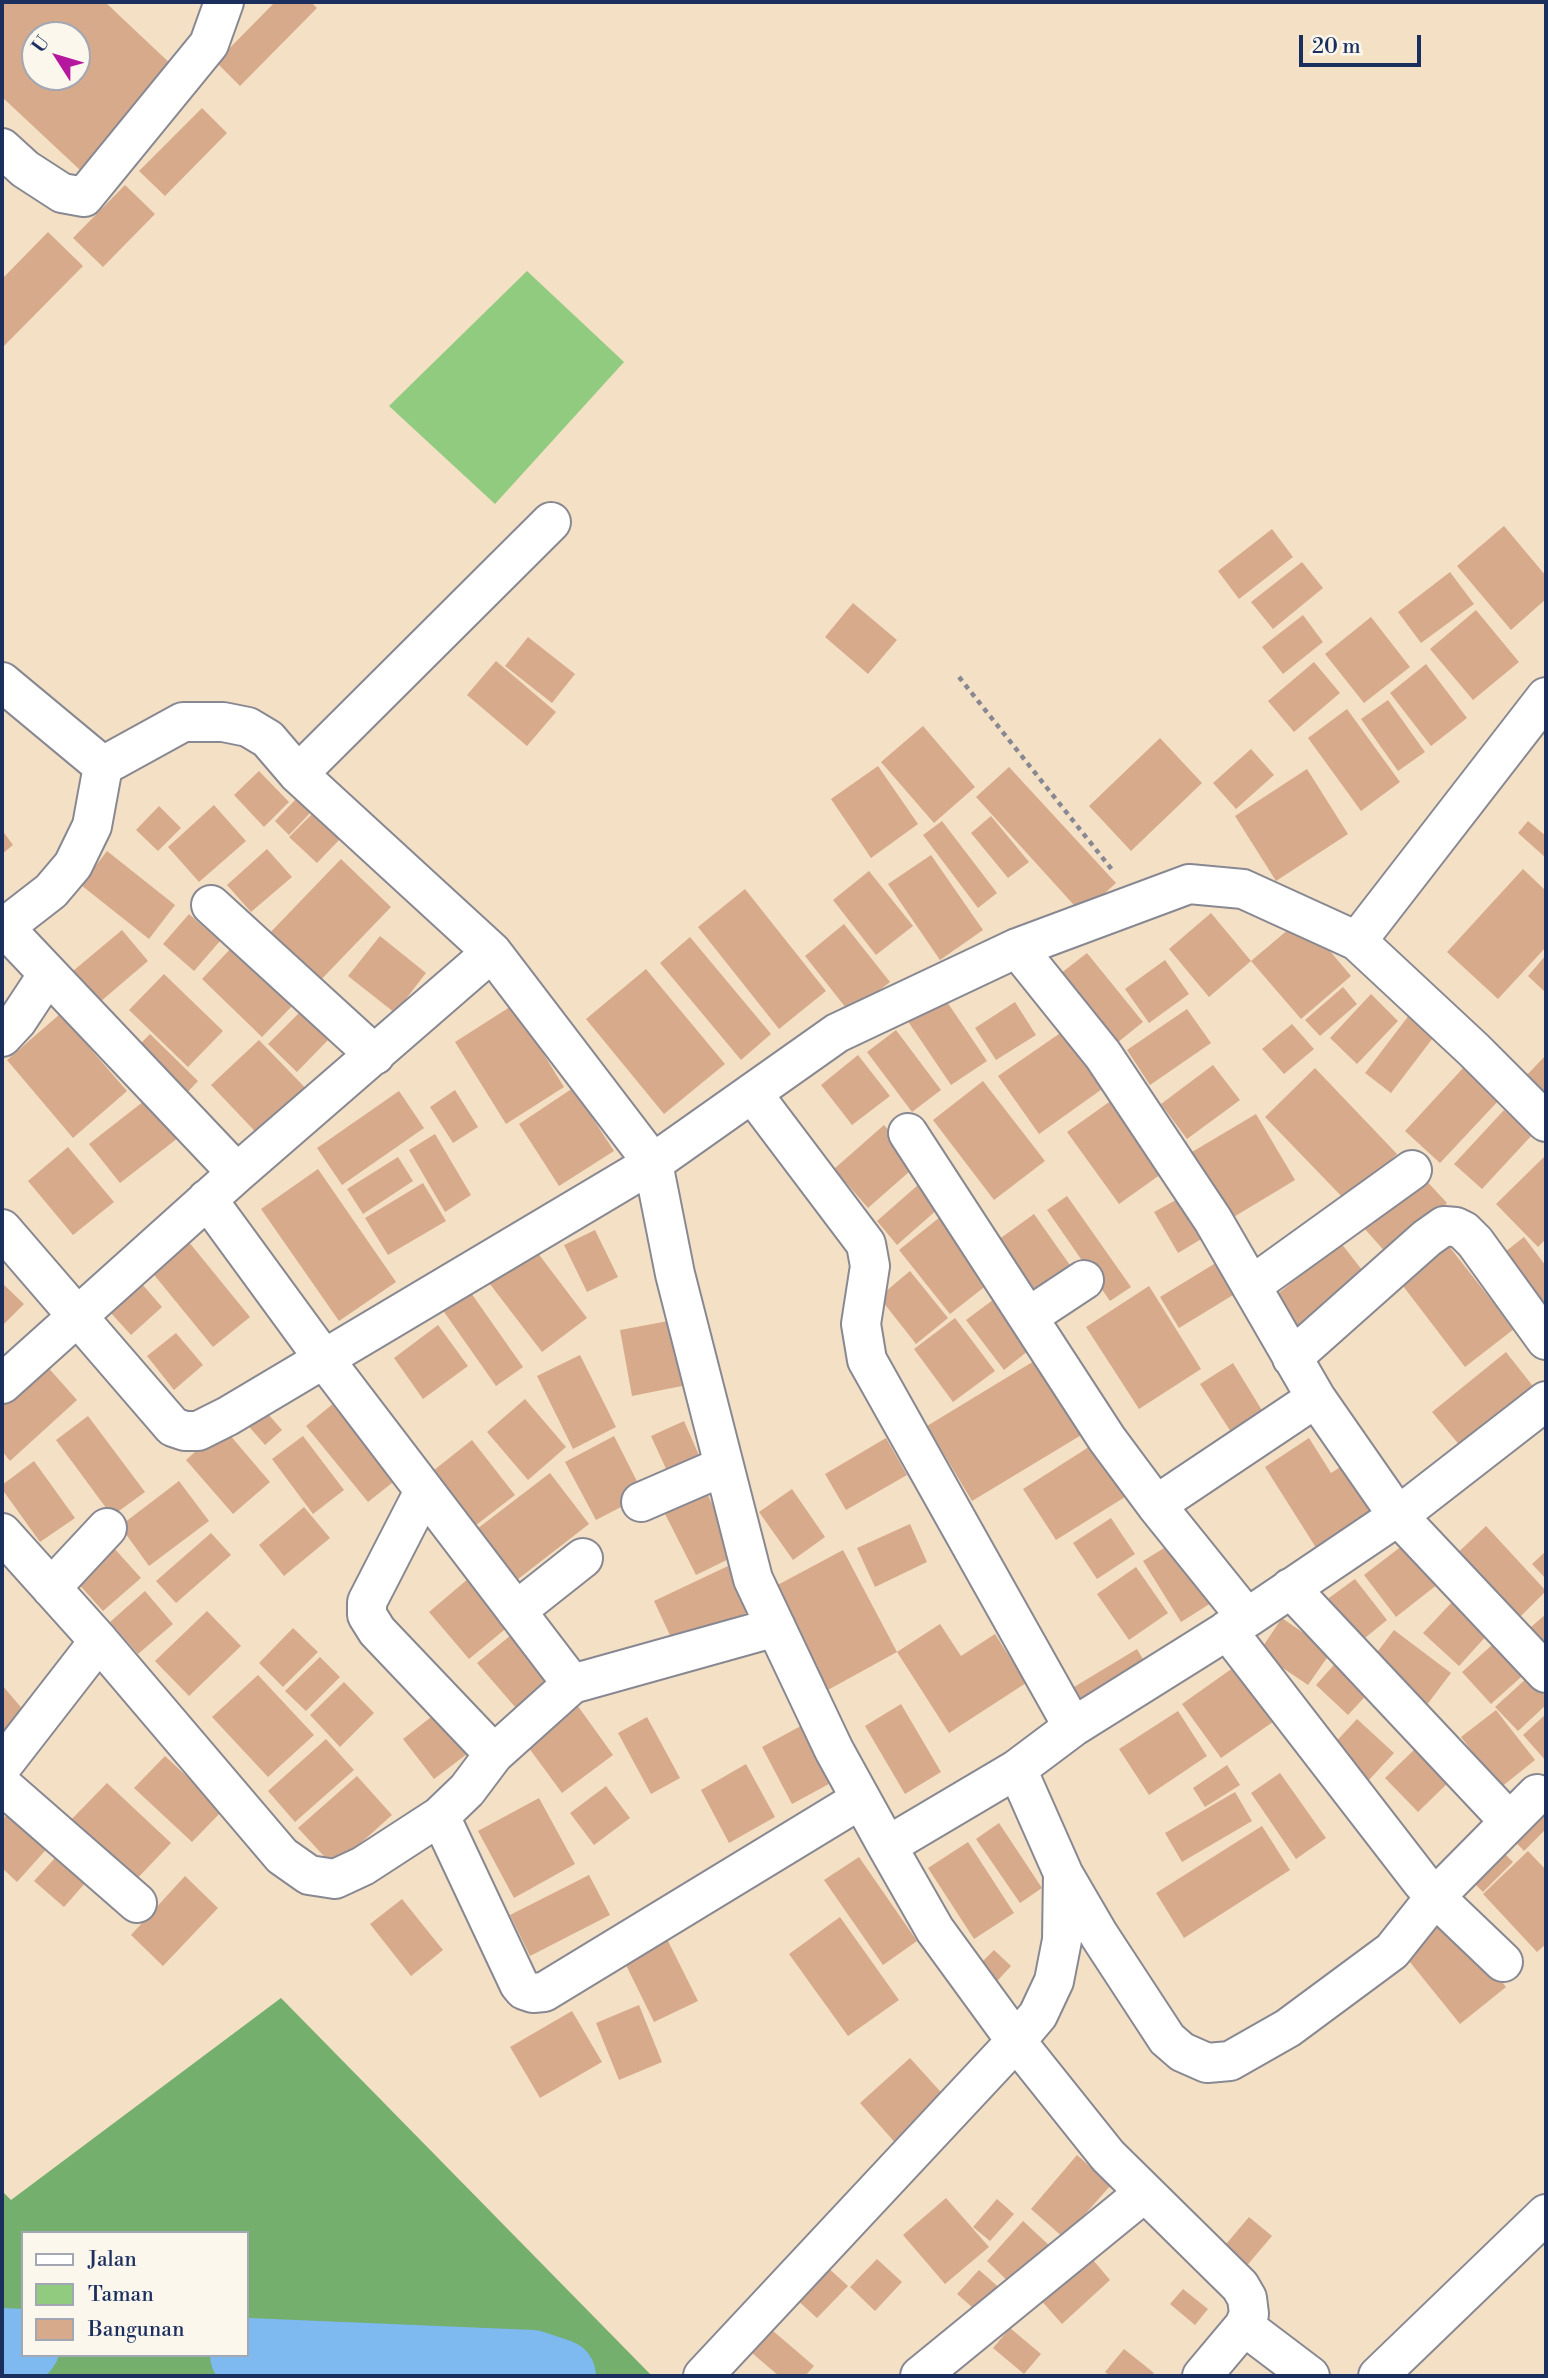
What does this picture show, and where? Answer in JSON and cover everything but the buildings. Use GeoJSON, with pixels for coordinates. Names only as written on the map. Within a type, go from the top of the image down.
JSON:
{"type":"FeatureCollection","features":[{"type":"Feature","properties":{"kind":"street"},"geometry":{"type":"LineString","coordinates":[[2,148],[25,169],[62,193],[85,197],[209,44],[224,2]]}},
{"type":"Feature","properties":{"kind":"street"},"geometry":{"type":"LineString","coordinates":[[298,774],[551,522]]}},
{"type":"Feature","properties":{"kind":"street"},"geometry":{"type":"LineString","coordinates":[[2,682],[103,766]]}},
{"type":"Feature","properties":{"kind":"street"},"geometry":{"type":"LineString","coordinates":[[1357,941],[1546,697]]}},
{"type":"Feature","properties":{"kind":"street"},"geometry":{"type":"LineString","coordinates":[[103,766],[183,722],[223,722],[248,727],[268,739],[298,774],[492,952],[653,1163],[674,1274],[753,1579],[834,1750],[935,1930],[1016,2041],[1108,2156],[1240,2286],[1247,2298],[1249,2314],[1244,2326],[1202,2376]]}},
{"type":"Feature","properties":{"kind":"street"},"geometry":{"type":"LineString","coordinates":[[103,766],[92,826],[72,865],[51,891],[2,927],[237,1173]]}},
{"type":"Feature","properties":{"kind":"street"},"geometry":{"type":"LineString","coordinates":[[2,1229],[173,1427],[198,1431],[228,1416],[653,1163],[836,1034],[1017,948],[1188,884],[1243,889],[1357,941],[1474,1050],[1546,1122]]}},
{"type":"Feature","properties":{"kind":"street"},"geometry":{"type":"LineString","coordinates":[[211,905],[375,1055]]}},
{"type":"Feature","properties":{"kind":"street"},"geometry":{"type":"LineString","coordinates":[[1017,948],[1103,1055],[1213,1220],[1316,1398],[1398,1516],[1546,1673]]}},
{"type":"Feature","properties":{"kind":"street"},"geometry":{"type":"LineString","coordinates":[[2,1384],[237,1173],[492,952]]}},
{"type":"Feature","properties":{"kind":"street"},"geometry":{"type":"LineString","coordinates":[[2,1037],[17,1021],[48,974]]}},
{"type":"Feature","properties":{"kind":"street"},"geometry":{"type":"LineString","coordinates":[[752,1093],[866,1244],[870,1266],[861,1324],[867,1360],[1073,1727]]}},
{"type":"Feature","properties":{"kind":"street"},"geometry":{"type":"LineString","coordinates":[[908,1133],[1107,1439],[1156,1505],[1237,1624],[1435,1897],[1503,1962]]}},
{"type":"Feature","properties":{"kind":"street"},"geometry":{"type":"LineString","coordinates":[[1251,1286],[1412,1170]]}},
{"type":"Feature","properties":{"kind":"street"},"geometry":{"type":"LineString","coordinates":[[208,1199],[324,1359],[572,1684]]}},
{"type":"Feature","properties":{"kind":"street"},"geometry":{"type":"LineString","coordinates":[[1292,1358],[1444,1226],[1464,1231],[1475,1242],[1546,1340]]}},
{"type":"Feature","properties":{"kind":"street"},"geometry":{"type":"LineString","coordinates":[[1028,1317],[1084,1280]]}},
{"type":"Feature","properties":{"kind":"street"},"geometry":{"type":"LineString","coordinates":[[1156,1505],[1316,1398]]}},
{"type":"Feature","properties":{"kind":"street"},"geometry":{"type":"LineString","coordinates":[[887,1846],[1017,1769],[1073,1727],[1237,1624],[1398,1516],[1546,1401]]}},
{"type":"Feature","properties":{"kind":"street"},"geometry":{"type":"LineString","coordinates":[[641,1502],[724,1465]]}},
{"type":"Feature","properties":{"kind":"street"},"geometry":{"type":"LineString","coordinates":[[424,1491],[367,1602],[367,1615],[377,1631],[494,1754]]}},
{"type":"Feature","properties":{"kind":"street"},"geometry":{"type":"LineString","coordinates":[[51,1588],[107,1528]]}},
{"type":"Feature","properties":{"kind":"street"},"geometry":{"type":"LineString","coordinates":[[6,1547],[51,1588],[99,1641],[282,1856],[309,1875],[335,1879],[363,1866],[440,1816],[467,1790],[494,1754],[572,1684],[776,1627]]}},
{"type":"Feature","properties":{"kind":"street"},"geometry":{"type":"LineString","coordinates":[[516,1611],[583,1558]]}},
{"type":"Feature","properties":{"kind":"street"},"geometry":{"type":"LineString","coordinates":[[1290,1588],[1509,1821]]}},
{"type":"Feature","properties":{"kind":"street"},"geometry":{"type":"LineString","coordinates":[[2,1766],[99,1641]]}},
{"type":"Feature","properties":{"kind":"street"},"geometry":{"type":"LineString","coordinates":[[1017,1769],[1063,1873],[1113,1957],[1167,2039],[1182,2052],[1207,2063],[1230,2061],[1287,2028],[1392,1951],[1435,1897],[1509,1821],[1543,1795]]}},
{"type":"Feature","properties":{"kind":"street"},"geometry":{"type":"LineString","coordinates":[[2,1785],[137,1903]]}},
{"type":"Feature","properties":{"kind":"street"},"geometry":{"type":"LineString","coordinates":[[440,1816],[519,1984],[524,1990],[544,1993],[861,1799]]}},
{"type":"Feature","properties":{"kind":"street"},"geometry":{"type":"LineString","coordinates":[[696,2372],[1038,2015],[1054,1981],[1062,1941],[1063,1873]]}},
{"type":"Feature","properties":{"kind":"street"},"geometry":{"type":"LineString","coordinates":[[920,2376],[1144,2193]]}},
{"type":"Feature","properties":{"kind":"street"},"geometry":{"type":"LineString","coordinates":[[1378,2376],[1546,2214]]}},
{"type":"Feature","properties":{"kind":"street"},"geometry":{"type":"LineString","coordinates":[[1244,2326],[1310,2376]]}},
{"type":"Feature","properties":{"kind":"path"},"geometry":{"type":"LineString","coordinates":[[959,677],[1138,902]]}},
{"type":"Feature","properties":{"kind":"green space"},"geometry":{"type":"Polygon","coordinates":[[[527,271],[624,362],[495,504],[389,406],[527,271]]]}},
{"type":"Feature","properties":{"kind":"green space"},"geometry":{"type":"Polygon","coordinates":[[[281,1998],[652,2376],[2,2376],[2,2191],[11,2200],[281,1998]]]}},
{"type":"Feature","properties":{"kind":"waterway"},"geometry":{"type":"LineString","coordinates":[[2,2345],[21,2346]]}},
{"type":"Feature","properties":{"kind":"waterway"},"geometry":{"type":"LineString","coordinates":[[248,2355],[532,2367],[559,2376]]}}]}
